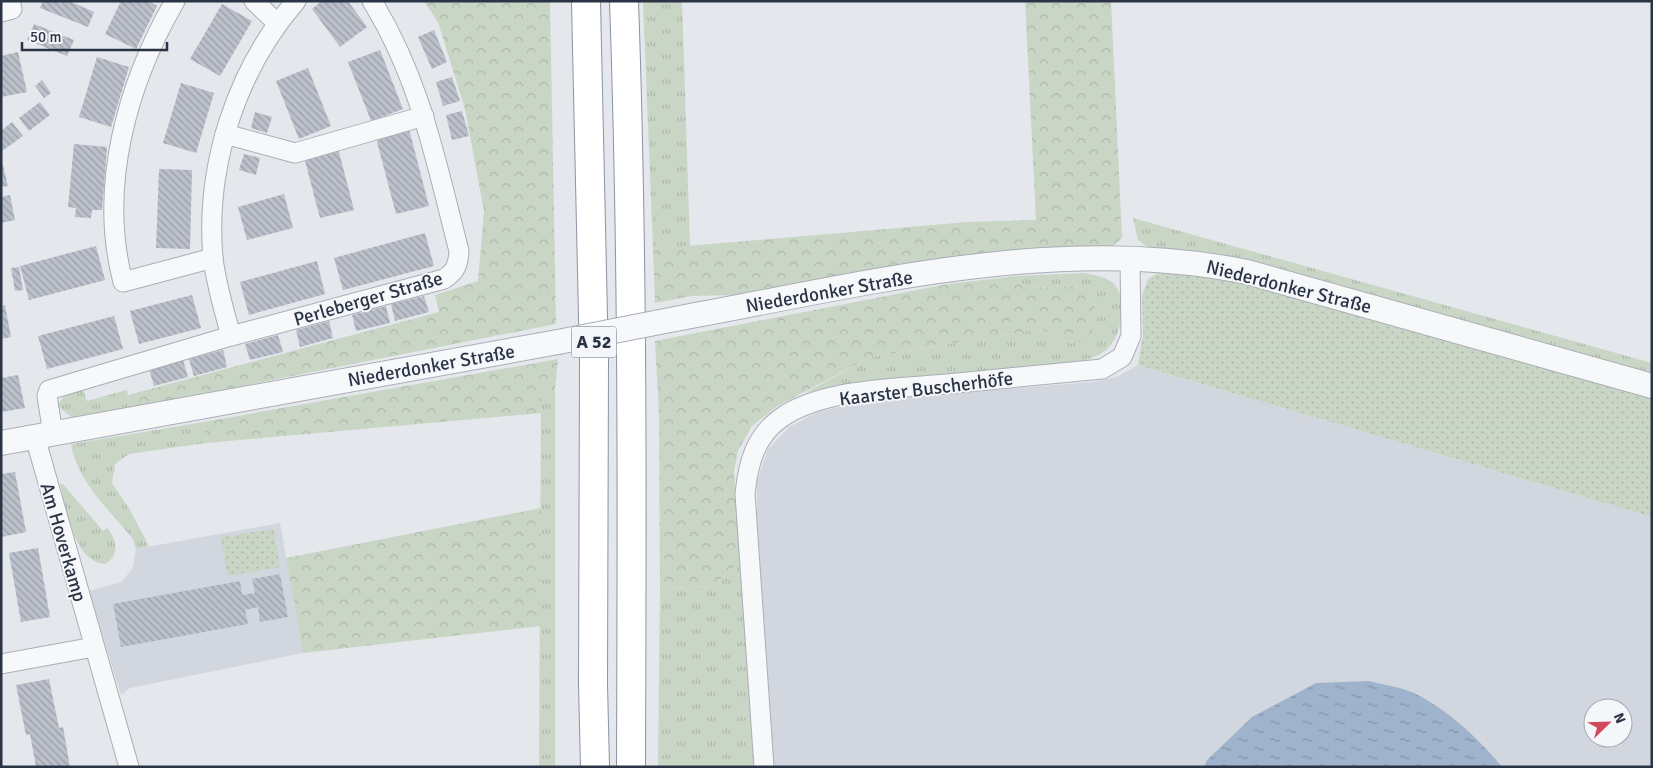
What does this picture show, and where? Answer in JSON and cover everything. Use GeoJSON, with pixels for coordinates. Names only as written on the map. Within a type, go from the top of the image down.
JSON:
{"type":"FeatureCollection","features":[{"type":"Feature","properties":{"kind":"highway","name":"A 52"},"geometry":{"type":"LineString","coordinates":[[586,1],[594,362],[593,684],[595,767]]}},
{"type":"Feature","properties":{"kind":"highway","name":"A 52"},"geometry":{"type":"LineString","coordinates":[[624,1],[632,359],[631,767]]}},
{"type":"Feature","properties":{"kind":"highway"},"geometry":{"type":"LineString","coordinates":[[583,767],[593,684]]}},
{"type":"Feature","properties":{"kind":"street"},"geometry":{"type":"LineString","coordinates":[[1,12],[12,9],[10,1]]}},
{"type":"Feature","properties":{"kind":"street"},"geometry":{"type":"LineString","coordinates":[[175,1],[144,62],[122,138],[114,212],[118,262],[123,282],[213,258]]}},
{"type":"Feature","properties":{"kind":"street"},"geometry":{"type":"LineString","coordinates":[[254,1],[277,23]]}},
{"type":"Feature","properties":{"kind":"street"},"geometry":{"type":"LineString","coordinates":[[231,336],[213,258],[214,198],[225,134],[239,92],[258,54],[277,23],[296,1]]}},
{"type":"Feature","properties":{"kind":"street","name":"Perleberger Straße"},"geometry":{"type":"LineString","coordinates":[[44,436],[49,390],[231,336],[444,279],[454,272],[458,263],[459,251],[424,116],[405,62],[372,1]]}},
{"type":"Feature","properties":{"kind":"street"},"geometry":{"type":"LineString","coordinates":[[225,134],[295,153],[424,116]]}},
{"type":"Feature","properties":{"kind":"street","name":"Niederdonker Straße"},"geometry":{"type":"LineString","coordinates":[[1,443],[962,268],[1040,260],[1130,259],[1194,263],[1247,272],[1652,386]]}},
{"type":"Feature","properties":{"kind":"street","name":"Kaarster Buscherhöfe"},"geometry":{"type":"LineString","coordinates":[[764,767],[745,494],[747,468],[758,442],[781,418],[810,404],[862,392],[1102,369],[1122,358],[1131,336],[1130,259]]}},
{"type":"Feature","properties":{"kind":"street","name":"Am Hoverkamp"},"geometry":{"type":"LineString","coordinates":[[44,436],[94,647],[129,767]]}},
{"type":"Feature","properties":{"kind":"street"},"geometry":{"type":"LineString","coordinates":[[1,664],[94,647]]}},
{"type":"Feature","properties":{"kind":"shaded area"},"geometry":{"type":"Polygon","coordinates":[[[1138,365],[1652,517],[1652,767],[774,767],[757,516],[757,481],[768,449],[789,427],[818,412],[870,400],[1093,382],[1117,377],[1138,365]]]}},
{"type":"Feature","properties":{"kind":"shaded area"},"geometry":{"type":"Polygon","coordinates":[[[280,523],[303,653],[130,688],[121,695],[89,591],[122,582],[133,567],[136,549],[280,523]]]}},
{"type":"Feature","properties":{"kind":"green space"},"geometry":{"type":"Polygon","coordinates":[[[424,1],[550,1],[556,324],[130,408],[128,395],[439,312],[435,295],[478,281],[484,211],[465,109],[438,22],[424,1]]]}},
{"type":"Feature","properties":{"kind":"green space"},"geometry":{"type":"Polygon","coordinates":[[[643,1],[682,1],[690,246],[653,249],[643,1]]]}},
{"type":"Feature","properties":{"kind":"green space"},"geometry":{"type":"Polygon","coordinates":[[[1025,1],[1111,1],[1122,238],[1108,250],[1040,249],[985,253],[733,295],[692,296],[655,303],[653,249],[967,222],[1036,220],[1025,1]]]}},
{"type":"Feature","properties":{"kind":"green space"},"geometry":{"type":"Polygon","coordinates":[[[1133,218],[1652,363],[1652,377],[1252,265],[1191,251],[1150,249],[1138,240],[1133,218]]]}},
{"type":"Feature","properties":{"kind":"green space"},"geometry":{"type":"Polygon","coordinates":[[[1162,271],[1243,281],[1652,396],[1652,517],[1138,365],[1143,335],[1142,296],[1148,279],[1162,271]]]}},
{"type":"Feature","properties":{"kind":"green space"},"geometry":{"type":"Polygon","coordinates":[[[1084,273],[1103,277],[1113,283],[1121,298],[1122,307],[1122,317],[1112,344],[1102,353],[1093,357],[1070,364],[842,384],[805,393],[870,357],[1041,329],[1071,344],[1082,286],[1024,288],[1017,276],[1084,273]]]}},
{"type":"Feature","properties":{"kind":"green space"},"geometry":{"type":"Polygon","coordinates":[[[1017,276],[1024,288],[1082,286],[1091,299],[1095,310],[1090,338],[1071,344],[1041,329],[870,357],[776,407],[752,426],[738,451],[734,472],[740,561],[714,586],[660,588],[659,413],[655,341],[948,284],[1017,276]]]}},
{"type":"Feature","properties":{"kind":"green space"},"geometry":{"type":"Polygon","coordinates":[[[558,359],[555,389],[541,395],[541,413],[206,443],[204,422],[558,359]]]}},
{"type":"Feature","properties":{"kind":"green space"},"geometry":{"type":"Polygon","coordinates":[[[82,386],[87,401],[127,390],[130,408],[74,419],[57,406],[68,390],[82,386]]]}},
{"type":"Feature","properties":{"kind":"green space"},"geometry":{"type":"Polygon","coordinates":[[[555,389],[555,767],[539,767],[541,395],[555,389]]]}},
{"type":"Feature","properties":{"kind":"green space"},"geometry":{"type":"Polygon","coordinates":[[[204,422],[206,443],[129,454],[115,464],[112,483],[130,510],[149,546],[136,549],[133,539],[87,483],[74,458],[71,444],[204,422]]]}},
{"type":"Feature","properties":{"kind":"green space"},"geometry":{"type":"Polygon","coordinates":[[[60,484],[63,484],[103,531],[107,528],[110,532],[115,542],[115,552],[110,561],[105,564],[94,561],[79,544],[73,532],[60,484]]]}},
{"type":"Feature","properties":{"kind":"green space"},"geometry":{"type":"Polygon","coordinates":[[[541,508],[540,626],[303,653],[286,558],[541,508]]]}},
{"type":"Feature","properties":{"kind":"green space"},"geometry":{"type":"Polygon","coordinates":[[[274,529],[280,567],[227,576],[221,537],[274,529]]]}},
{"type":"Feature","properties":{"kind":"green space"},"geometry":{"type":"Polygon","coordinates":[[[740,561],[754,767],[658,767],[660,588],[714,586],[740,561]]]}},
{"type":"Feature","properties":{"kind":"water"},"geometry":{"type":"Polygon","coordinates":[[[1369,681],[1409,691],[1427,700],[1473,735],[1502,767],[1204,767],[1207,760],[1252,717],[1316,683],[1369,681]]]}},
{"type":"Feature","properties":{"kind":"building"},"geometry":{"type":"Polygon","coordinates":[[[43,1],[69,1],[94,12],[88,27],[40,8],[43,1]]]}},
{"type":"Feature","properties":{"kind":"building"},"geometry":{"type":"Polygon","coordinates":[[[121,1],[149,1],[157,6],[136,49],[105,34],[121,1]]]}},
{"type":"Feature","properties":{"kind":"building"},"geometry":{"type":"Polygon","coordinates":[[[322,1],[348,1],[367,27],[340,47],[312,9],[322,1]]]}},
{"type":"Feature","properties":{"kind":"building"},"geometry":{"type":"Polygon","coordinates":[[[222,4],[252,21],[220,76],[190,59],[222,4]]]}},
{"type":"Feature","properties":{"kind":"building"},"geometry":{"type":"Polygon","coordinates":[[[34,24],[74,40],[67,56],[27,40],[34,24]]]}},
{"type":"Feature","properties":{"kind":"building"},"geometry":{"type":"Polygon","coordinates":[[[434,30],[447,62],[432,69],[418,37],[434,30]]]}},
{"type":"Feature","properties":{"kind":"building"},"geometry":{"type":"Polygon","coordinates":[[[380,50],[403,109],[371,121],[348,62],[380,50]]]}},
{"type":"Feature","properties":{"kind":"building"},"geometry":{"type":"Polygon","coordinates":[[[18,52],[27,92],[1,97],[1,56],[18,52]]]}},
{"type":"Feature","properties":{"kind":"building"},"geometry":{"type":"Polygon","coordinates":[[[97,57],[129,67],[111,127],[79,117],[97,57]]]}},
{"type":"Feature","properties":{"kind":"building"},"geometry":{"type":"Polygon","coordinates":[[[308,68],[331,126],[299,139],[276,81],[308,68]]]}},
{"type":"Feature","properties":{"kind":"building"},"geometry":{"type":"Polygon","coordinates":[[[452,77],[460,101],[443,106],[436,82],[452,77]]]}},
{"type":"Feature","properties":{"kind":"building"},"geometry":{"type":"Polygon","coordinates":[[[42,80],[51,93],[44,98],[35,86],[42,80]]]}},
{"type":"Feature","properties":{"kind":"building"},"geometry":{"type":"Polygon","coordinates":[[[181,83],[214,93],[196,153],[163,143],[181,83]]]}},
{"type":"Feature","properties":{"kind":"building"},"geometry":{"type":"Polygon","coordinates":[[[40,102],[50,115],[29,131],[19,118],[40,102]]]}},
{"type":"Feature","properties":{"kind":"building"},"geometry":{"type":"Polygon","coordinates":[[[462,111],[469,136],[452,140],[446,115],[462,111]]]}},
{"type":"Feature","properties":{"kind":"building"},"geometry":{"type":"Polygon","coordinates":[[[255,112],[272,117],[267,133],[251,128],[255,112]]]}},
{"type":"Feature","properties":{"kind":"building"},"geometry":{"type":"Polygon","coordinates":[[[12,122],[23,136],[2,151],[1,131],[12,122]]]}},
{"type":"Feature","properties":{"kind":"building"},"geometry":{"type":"Polygon","coordinates":[[[409,129],[429,206],[396,214],[376,138],[409,129]]]}},
{"type":"Feature","properties":{"kind":"building"},"geometry":{"type":"Polygon","coordinates":[[[74,144],[107,147],[102,210],[92,210],[91,218],[75,217],[76,208],[68,207],[74,144]]]}},
{"type":"Feature","properties":{"kind":"building"},"geometry":{"type":"Polygon","coordinates":[[[338,148],[354,210],[320,218],[304,157],[338,148]]]}},
{"type":"Feature","properties":{"kind":"building"},"geometry":{"type":"Polygon","coordinates":[[[244,154],[260,158],[256,175],[239,170],[244,154]]]}},
{"type":"Feature","properties":{"kind":"building"},"geometry":{"type":"Polygon","coordinates":[[[1,157],[8,186],[1,187],[1,157]]]}},
{"type":"Feature","properties":{"kind":"building"},"geometry":{"type":"Polygon","coordinates":[[[159,169],[192,170],[190,249],[156,248],[159,169]]]}},
{"type":"Feature","properties":{"kind":"building"},"geometry":{"type":"Polygon","coordinates":[[[284,194],[293,228],[247,240],[238,207],[284,194]]]}},
{"type":"Feature","properties":{"kind":"building"},"geometry":{"type":"Polygon","coordinates":[[[10,195],[15,220],[1,223],[1,197],[10,195]]]}},
{"type":"Feature","properties":{"kind":"building"},"geometry":{"type":"Polygon","coordinates":[[[425,233],[434,266],[343,290],[334,258],[425,233]]]}},
{"type":"Feature","properties":{"kind":"building"},"geometry":{"type":"Polygon","coordinates":[[[96,246],[105,280],[29,300],[20,266],[96,246]]]}},
{"type":"Feature","properties":{"kind":"building"},"geometry":{"type":"Polygon","coordinates":[[[317,261],[325,294],[249,315],[240,282],[317,261]]]}},
{"type":"Feature","properties":{"kind":"building"},"geometry":{"type":"Polygon","coordinates":[[[19,267],[23,290],[15,291],[11,268],[19,267]]]}},
{"type":"Feature","properties":{"kind":"building"},"geometry":{"type":"Polygon","coordinates":[[[192,295],[201,328],[139,344],[130,311],[192,295]]]}},
{"type":"Feature","properties":{"kind":"building"},"geometry":{"type":"Polygon","coordinates":[[[424,296],[429,312],[395,321],[391,304],[424,296]]]}},
{"type":"Feature","properties":{"kind":"building"},"geometry":{"type":"Polygon","coordinates":[[[5,305],[11,337],[1,339],[1,306],[5,305]]]}},
{"type":"Feature","properties":{"kind":"building"},"geometry":{"type":"Polygon","coordinates":[[[386,306],[390,323],[356,331],[352,315],[386,306]]]}},
{"type":"Feature","properties":{"kind":"building"},"geometry":{"type":"Polygon","coordinates":[[[114,316],[123,349],[47,369],[38,336],[114,316]]]}},
{"type":"Feature","properties":{"kind":"building"},"geometry":{"type":"Polygon","coordinates":[[[329,321],[333,338],[300,347],[296,330],[329,321]]]}},
{"type":"Feature","properties":{"kind":"building"},"geometry":{"type":"Polygon","coordinates":[[[278,335],[283,352],[250,360],[245,344],[278,335]]]}},
{"type":"Feature","properties":{"kind":"building"},"geometry":{"type":"Polygon","coordinates":[[[223,350],[227,367],[194,376],[189,359],[223,350]]]}},
{"type":"Feature","properties":{"kind":"building"},"geometry":{"type":"Polygon","coordinates":[[[183,360],[188,377],[154,386],[149,369],[183,360]]]}},
{"type":"Feature","properties":{"kind":"building"},"geometry":{"type":"Polygon","coordinates":[[[18,375],[25,408],[1,412],[1,378],[18,375]]]}},
{"type":"Feature","properties":{"kind":"building"},"geometry":{"type":"Polygon","coordinates":[[[15,472],[26,532],[1,537],[1,474],[15,472]]]}},
{"type":"Feature","properties":{"kind":"building"},"geometry":{"type":"Polygon","coordinates":[[[38,548],[50,617],[21,622],[9,553],[38,548]]]}},
{"type":"Feature","properties":{"kind":"building"},"geometry":{"type":"Polygon","coordinates":[[[280,574],[288,617],[260,622],[258,607],[245,610],[248,624],[121,647],[113,604],[240,581],[242,595],[255,593],[252,579],[280,574]]]}},
{"type":"Feature","properties":{"kind":"building"},"geometry":{"type":"Polygon","coordinates":[[[49,679],[59,728],[63,727],[70,767],[36,767],[30,734],[26,735],[16,685],[49,679]]]}}]}
